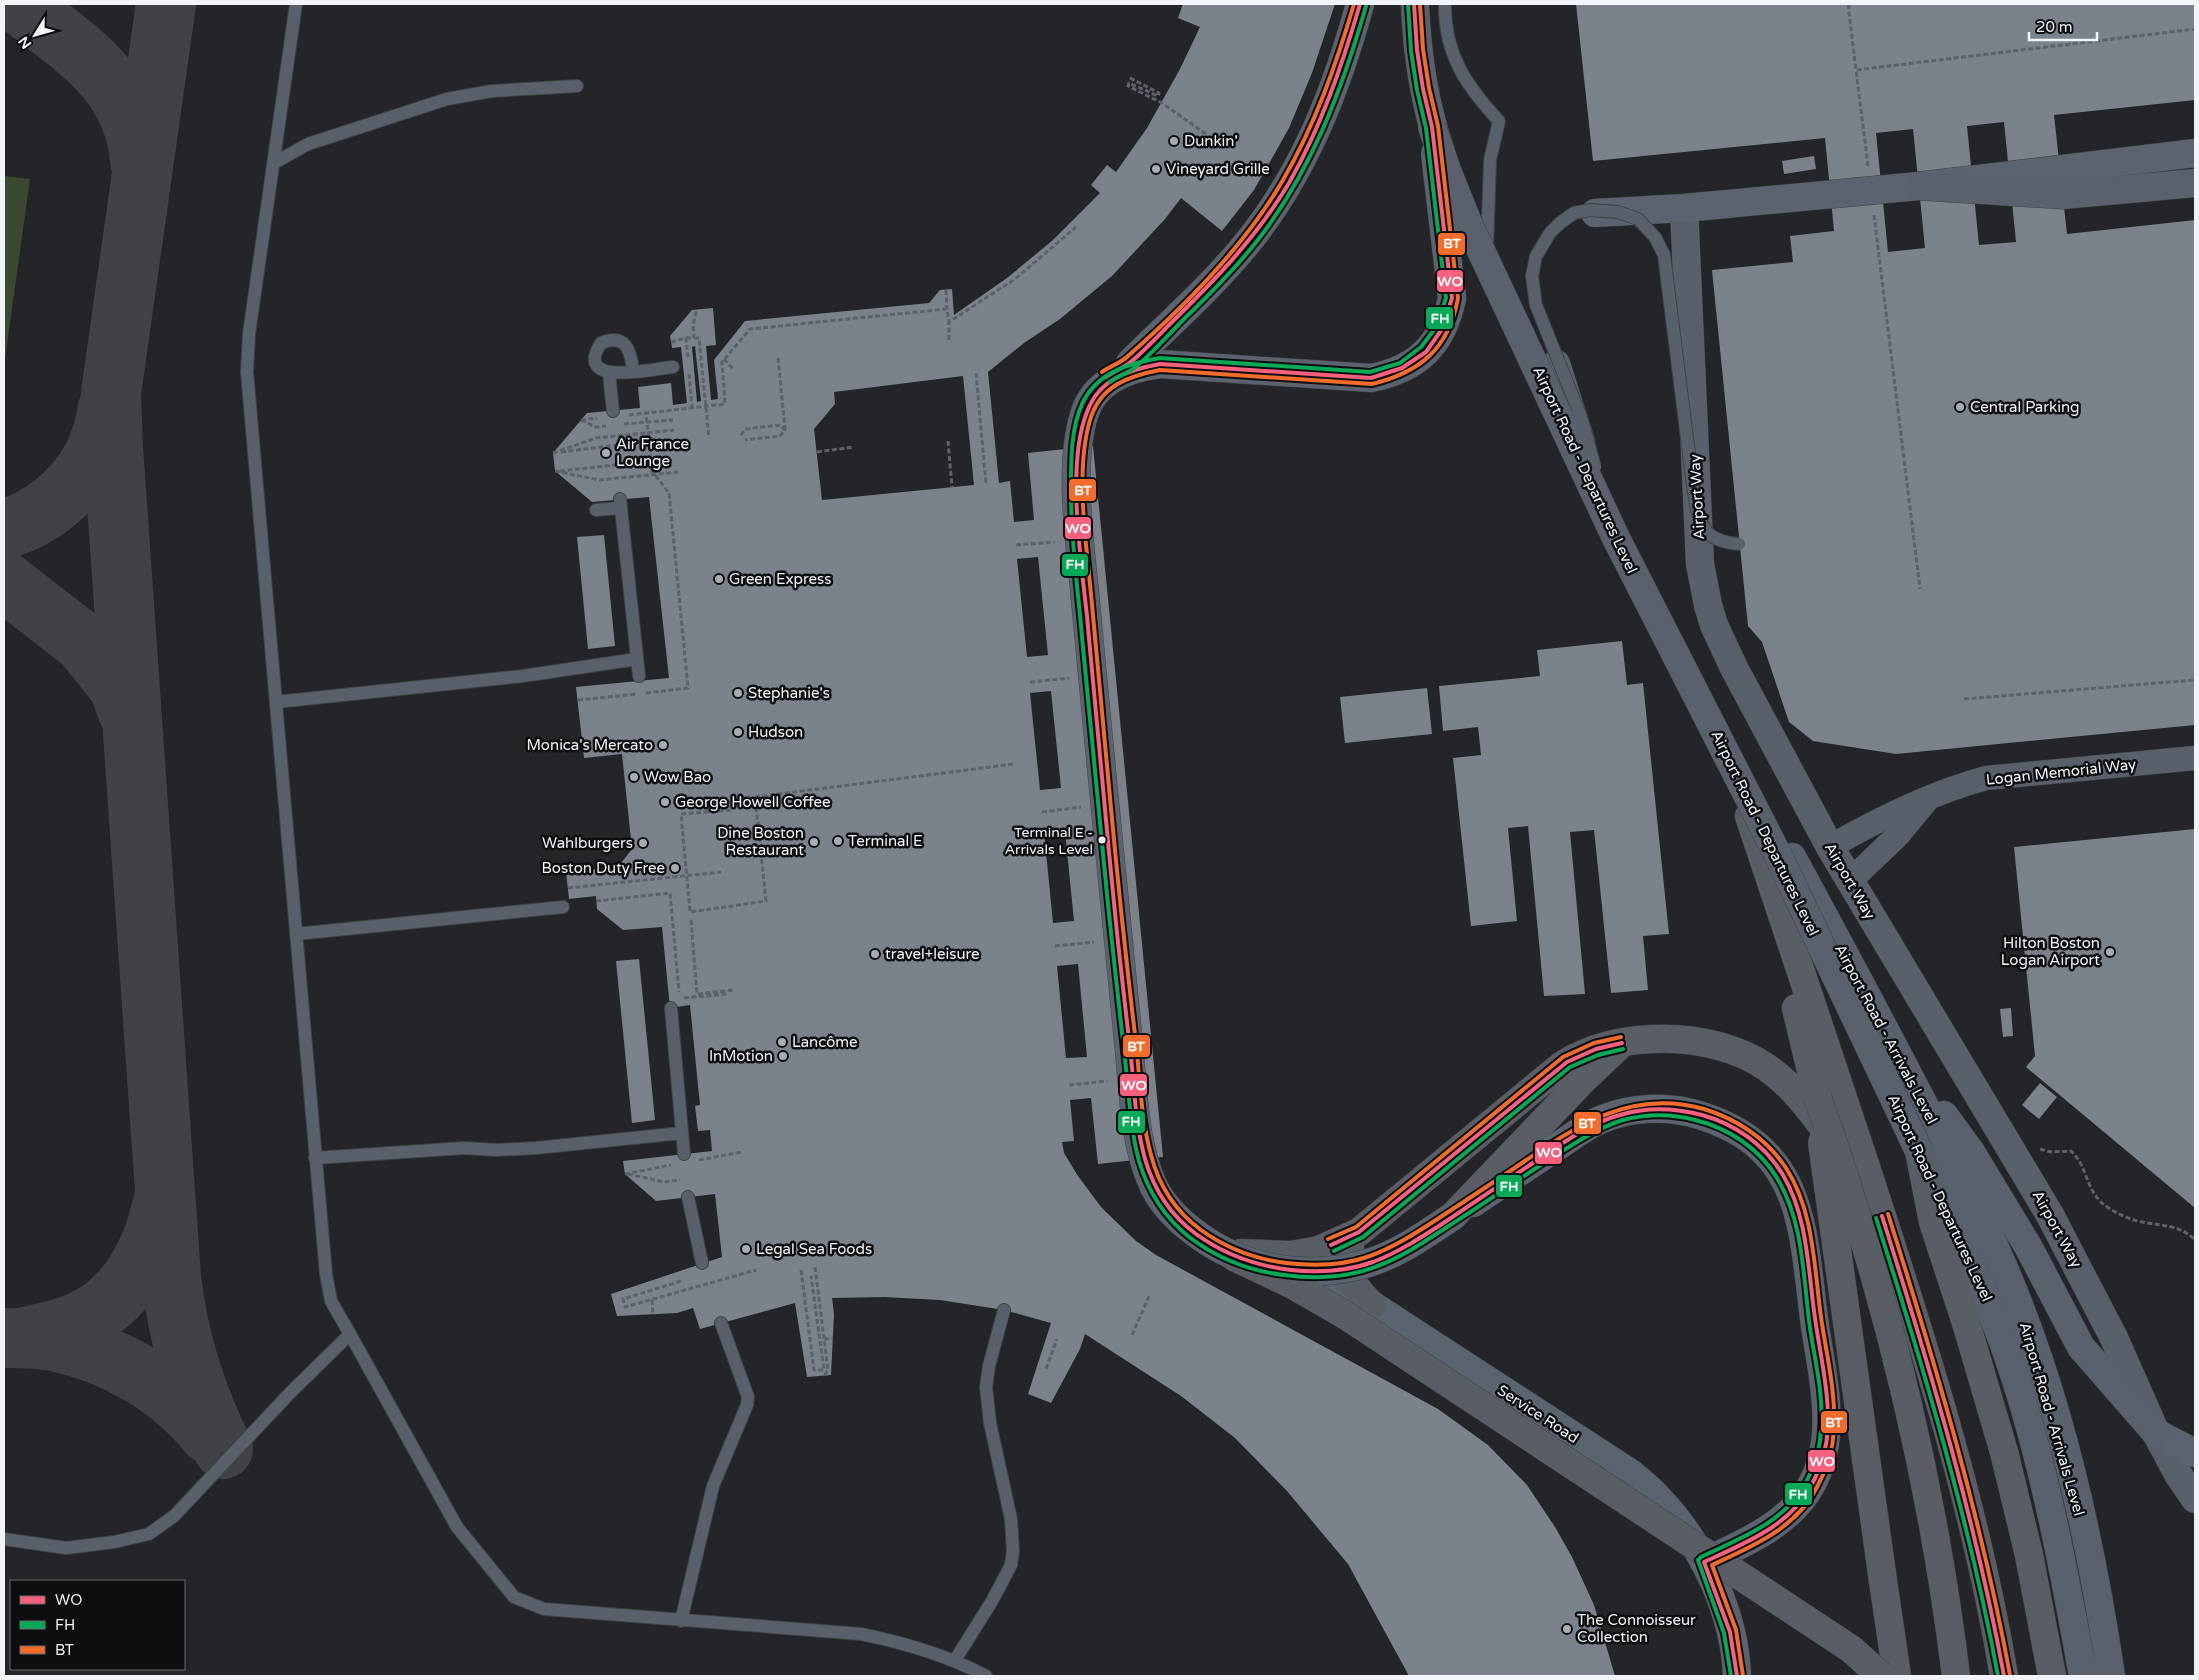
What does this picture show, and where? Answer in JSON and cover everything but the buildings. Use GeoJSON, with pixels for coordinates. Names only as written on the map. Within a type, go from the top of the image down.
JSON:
{"type":"FeatureCollection","features":[{"type":"Feature","properties":{"kind":"highway"},"geometry":{"type":"LineString","coordinates":[[1714,710],[1882,1216],[1931,1371],[1963,1482],[1992,1608],[2004,1676]]}},
{"type":"Feature","properties":{"kind":"highway"},"geometry":{"type":"LineString","coordinates":[[1719,740],[1785,966],[1817,1096],[1843,1170],[1882,1300],[1907,1400],[1937,1551],[1956,1676]]}},
{"type":"Feature","properties":{"kind":"highway"},"geometry":{"type":"LineString","coordinates":[[1234,1255],[1291,1255],[1319,1250],[1359,1232],[1561,1066],[1582,1054],[1641,1039],[1703,1044],[1738,1053],[1764,1066],[1786,1083],[1805,1102],[1843,1155],[1882,1216]]}},
{"type":"Feature","properties":{"kind":"highway"},"geometry":{"type":"LineString","coordinates":[[1454,1216],[1576,1086],[1622,1043]]}},
{"type":"Feature","properties":{"kind":"highway"},"geometry":{"type":"LineString","coordinates":[[1817,1096],[1829,1198],[1897,1676]]}},
{"type":"Feature","properties":{"kind":"highway"},"geometry":{"type":"LineString","coordinates":[[1919,1151],[1933,1222],[1978,1361],[2018,1508],[2052,1676]]}},
{"type":"Feature","properties":{"kind":"highway"},"geometry":{"type":"LineString","coordinates":[[1359,1232],[1348,1250],[1346,1265],[1351,1280],[1360,1294],[1372,1305]]}},
{"type":"Feature","properties":{"kind":"highway"},"geometry":{"type":"LineString","coordinates":[[1234,1255],[1293,1285],[1345,1315],[1851,1649],[1881,1676]]}},
{"type":"Feature","properties":{"kind":"main road"},"geometry":{"type":"LineString","coordinates":[[1234,1255],[1188,1230],[1169,1214],[1153,1195],[1141,1172],[1135,1137],[1099,804],[1075,540],[1070,462],[1075,421],[1083,400],[1114,371],[1130,362],[1234,259],[1281,197],[1326,112],[1360,4]]}},
{"type":"Feature","properties":{"kind":"main road","name":"Airport Road - Departures Level"},"geometry":{"type":"LineString","coordinates":[[1414,4],[1420,72],[1432,127],[1469,224],[1616,538],[1779,857],[1919,1151],[1992,1312],[2014,1373],[2052,1523],[2083,1676]]}},
{"type":"Feature","properties":{"kind":"main road","name":"Airport Road - Arrivals Level"},"geometry":{"type":"LineString","coordinates":[[1414,4],[1423,88],[1433,126],[1449,176],[1487,262],[1596,488],[1895,1049],[1964,1183],[2012,1288],[2037,1356],[2066,1460],[2091,1567],[2112,1676]]}},
{"type":"Feature","properties":{"kind":"main road"},"geometry":{"type":"LineString","coordinates":[[1432,127],[1452,298],[1448,320],[1438,338],[1426,353],[1389,375],[1372,378],[1160,364],[1139,367],[1120,374],[1104,384],[1093,397],[1085,412],[1081,429],[1077,474],[1079,535],[1113,896],[1139,1132],[1146,1169],[1155,1189],[1167,1207],[1185,1225],[1208,1242],[1260,1266],[1300,1272],[1345,1269],[1369,1263],[1396,1252],[1454,1216],[1572,1137],[1599,1121],[1625,1112],[1646,1109],[1686,1111],[1719,1121],[1751,1138],[1777,1165],[1790,1189],[1801,1223],[1826,1405],[1827,1437],[1819,1467],[1808,1491],[1795,1508],[1778,1522],[1742,1544],[1704,1562]]}},
{"type":"Feature","properties":{"kind":"main road"},"geometry":{"type":"LineString","coordinates":[[1596,488],[1532,290],[1533,266],[1541,246],[1559,227],[1582,215],[1606,212],[1684,208],[1919,186],[2195,153]]}},
{"type":"Feature","properties":{"kind":"main road"},"geometry":{"type":"LineString","coordinates":[[1130,362],[1350,379],[1378,378],[1397,371],[1432,342],[1444,319],[1449,297],[1449,176]]}},
{"type":"Feature","properties":{"kind":"main road"},"geometry":{"type":"LineString","coordinates":[[1919,186],[2063,195],[2195,183]]}},
{"type":"Feature","properties":{"kind":"main road"},"geometry":{"type":"LineString","coordinates":[[1895,1049],[1971,1152],[2029,1248],[2081,1347],[2156,1433],[2195,1453]]}},
{"type":"Feature","properties":{"kind":"main road","name":"Service Road"},"geometry":{"type":"LineString","coordinates":[[1234,1255],[1372,1305],[1632,1474],[1660,1499],[1682,1527],[1704,1562],[1733,1638],[1737,1676]]}},
{"type":"Feature","properties":{"kind":"street","name":"Airport Way"},"geometry":{"type":"LineString","coordinates":[[1684,208],[1700,564],[1714,625],[1734,668],[1830,847],[2050,1215],[2114,1338],[2156,1433],[2178,1474],[2195,1499]]}},
{"type":"Feature","properties":{"kind":"street","name":"Logan Memorial Way"},"geometry":{"type":"LineString","coordinates":[[1830,847],[1893,812],[1960,785],[1986,778],[2195,758]]}},
{"type":"Feature","properties":{"kind":"street","name":"Logan Memorial Way"},"geometry":{"type":"LineString","coordinates":[[1850,881],[1898,834],[1929,797]]}},
{"type":"Feature","properties":{"kind":"lane"},"geometry":{"type":"LineString","coordinates":[[296,4],[250,334],[247,372],[315,1158],[326,1274],[331,1301],[457,1527],[514,1598],[544,1609],[861,1634],[907,1644],[955,1660],[986,1676]]}},
{"type":"Feature","properties":{"kind":"lane"},"geometry":{"type":"LineString","coordinates":[[1445,4],[1447,29],[1455,61],[1474,94],[1499,121],[1492,147],[1488,177],[1487,262]]}},
{"type":"Feature","properties":{"kind":"lane"},"geometry":{"type":"LineString","coordinates":[[274,163],[308,144],[447,99],[492,91],[577,86]]}},
{"type":"Feature","properties":{"kind":"lane"},"geometry":{"type":"LineString","coordinates":[[1616,538],[1581,417],[1536,305],[1533,286],[1532,270],[1536,256],[1550,233],[1568,217],[1590,210],[1618,212],[1633,217],[1650,229],[1660,246],[1664,255],[1668,277],[1693,486],[1700,521],[1710,536],[1717,540],[1739,544]]}},
{"type":"Feature","properties":{"kind":"lane"},"geometry":{"type":"LineString","coordinates":[[633,371],[631,353],[627,346],[622,342],[609,340],[601,343],[596,356],[597,366],[602,372],[609,373],[633,371],[673,367]]}},
{"type":"Feature","properties":{"kind":"lane"},"geometry":{"type":"LineString","coordinates":[[609,373],[613,411]]}},
{"type":"Feature","properties":{"kind":"lane"},"geometry":{"type":"LineString","coordinates":[[596,510],[621,503],[639,676]]}},
{"type":"Feature","properties":{"kind":"lane"},"geometry":{"type":"LineString","coordinates":[[276,702],[523,676],[637,659]]}},
{"type":"Feature","properties":{"kind":"lane"},"geometry":{"type":"LineString","coordinates":[[296,934],[563,907]]}},
{"type":"Feature","properties":{"kind":"lane"},"geometry":{"type":"LineString","coordinates":[[670,1008],[684,1154]]}},
{"type":"Feature","properties":{"kind":"lane"},"geometry":{"type":"LineString","coordinates":[[315,1158],[464,1148],[497,1150],[536,1148],[682,1133]]}},
{"type":"Feature","properties":{"kind":"lane"},"geometry":{"type":"LineString","coordinates":[[688,1197],[702,1263]]}},
{"type":"Feature","properties":{"kind":"lane"},"geometry":{"type":"LineString","coordinates":[[955,1660],[992,1601],[1011,1565],[1012,1558],[1010,1519],[990,1423],[986,1387],[989,1366],[1004,1310]]}},
{"type":"Feature","properties":{"kind":"lane"},"geometry":{"type":"LineString","coordinates":[[681,1621],[714,1486],[747,1405],[748,1398],[721,1323]]}},
{"type":"Feature","properties":{"kind":"lane"},"geometry":{"type":"LineString","coordinates":[[4,1540],[66,1548],[114,1542],[149,1534],[174,1516],[296,1386],[350,1334]]}},
{"type":"Feature","properties":{"kind":"path"},"geometry":{"type":"LineString","coordinates":[[1848,4],[1868,168]]}},
{"type":"Feature","properties":{"kind":"path"},"geometry":{"type":"LineString","coordinates":[[1856,70],[2195,29]]}},
{"type":"Feature","properties":{"kind":"path"},"geometry":{"type":"LineString","coordinates":[[1130,78],[1159,93],[1158,96],[1129,83],[1128,86],[1162,103],[1206,134]]}},
{"type":"Feature","properties":{"kind":"path"},"geometry":{"type":"LineString","coordinates":[[1873,207],[1920,589]]}},
{"type":"Feature","properties":{"kind":"path"},"geometry":{"type":"LineString","coordinates":[[949,322],[1015,279],[1076,227]]}},
{"type":"Feature","properties":{"kind":"path"},"geometry":{"type":"LineString","coordinates":[[946,290],[949,340]]}},
{"type":"Feature","properties":{"kind":"path"},"geometry":{"type":"LineString","coordinates":[[694,338],[693,326],[697,309]]}},
{"type":"Feature","properties":{"kind":"path"},"geometry":{"type":"LineString","coordinates":[[688,688],[669,493],[652,471],[646,413],[725,404],[722,362],[750,329],[947,309]]}},
{"type":"Feature","properties":{"kind":"path"},"geometry":{"type":"LineString","coordinates":[[686,338],[686,344]]}},
{"type":"Feature","properties":{"kind":"path"},"geometry":{"type":"LineString","coordinates":[[671,342],[686,338],[699,338],[709,438]]}},
{"type":"Feature","properties":{"kind":"path"},"geometry":{"type":"LineString","coordinates":[[745,440],[780,436],[785,430],[778,358]]}},
{"type":"Feature","properties":{"kind":"path"},"geometry":{"type":"LineString","coordinates":[[724,359],[734,370]]}},
{"type":"Feature","properties":{"kind":"path"},"geometry":{"type":"LineString","coordinates":[[976,374],[986,484]]}},
{"type":"Feature","properties":{"kind":"path"},"geometry":{"type":"LineString","coordinates":[[581,420],[596,427]]}},
{"type":"Feature","properties":{"kind":"path"},"geometry":{"type":"LineString","coordinates":[[641,423],[673,420]]}},
{"type":"Feature","properties":{"kind":"path"},"geometry":{"type":"LineString","coordinates":[[741,435],[745,429],[780,425],[785,430]]}},
{"type":"Feature","properties":{"kind":"path"},"geometry":{"type":"LineString","coordinates":[[650,441],[553,453],[596,438],[674,430]]}},
{"type":"Feature","properties":{"kind":"path"},"geometry":{"type":"LineString","coordinates":[[948,441],[952,487]]}},
{"type":"Feature","properties":{"kind":"path"},"geometry":{"type":"LineString","coordinates":[[817,452],[854,448]]}},
{"type":"Feature","properties":{"kind":"path"},"geometry":{"type":"LineString","coordinates":[[651,461],[555,471],[600,480],[678,472]]}},
{"type":"Feature","properties":{"kind":"path"},"geometry":{"type":"LineString","coordinates":[[1016,545],[1075,540]]}},
{"type":"Feature","properties":{"kind":"path"},"geometry":{"type":"LineString","coordinates":[[1030,682],[1087,676]]}},
{"type":"Feature","properties":{"kind":"path"},"geometry":{"type":"LineString","coordinates":[[1964,699],[2195,680]]}},
{"type":"Feature","properties":{"kind":"path"},"geometry":{"type":"LineString","coordinates":[[731,810],[681,814],[690,912],[766,901],[755,797],[1014,764]]}},
{"type":"Feature","properties":{"kind":"path"},"geometry":{"type":"LineString","coordinates":[[1042,812],[1099,804]]}},
{"type":"Feature","properties":{"kind":"path"},"geometry":{"type":"LineString","coordinates":[[568,888],[721,872]]}},
{"type":"Feature","properties":{"kind":"path"},"geometry":{"type":"LineString","coordinates":[[596,901],[670,893],[679,998],[727,994]]}},
{"type":"Feature","properties":{"kind":"path"},"geometry":{"type":"LineString","coordinates":[[691,920],[697,994],[734,990]]}},
{"type":"Feature","properties":{"kind":"path"},"geometry":{"type":"LineString","coordinates":[[2035,1147],[2051,1152],[2071,1151],[2080,1160],[2088,1186],[2097,1198],[2109,1208],[2141,1222],[2176,1227],[2195,1240]]}},
{"type":"Feature","properties":{"kind":"path"},"geometry":{"type":"LineString","coordinates":[[625,1174],[664,1182]]}},
{"type":"Feature","properties":{"kind":"path"},"geometry":{"type":"LineString","coordinates":[[801,1270],[814,1370],[824,1370],[815,1267]]}},
{"type":"Feature","properties":{"kind":"path"},"geometry":{"type":"LineString","coordinates":[[681,1281],[622,1299],[625,1307],[756,1270]]}},
{"type":"Feature","properties":{"kind":"path"},"geometry":{"type":"LineString","coordinates":[[811,1276],[828,1370],[824,1376]]}},
{"type":"Feature","properties":{"kind":"path"},"geometry":{"type":"LineString","coordinates":[[1132,1335],[1150,1294]]}},
{"type":"Feature","properties":{"kind":"path"},"geometry":{"type":"LineString","coordinates":[[652,1300],[653,1315]]}},
{"type":"Feature","properties":{"kind":"path"},"geometry":{"type":"LineString","coordinates":[[822,1340],[833,1338]]}},
{"type":"Feature","properties":{"kind":"path"},"geometry":{"type":"LineString","coordinates":[[1046,1369],[1057,1339]]}},
{"type":"Feature","properties":{"kind":"green space"},"geometry":{"type":"Polygon","coordinates":[[[4,176],[30,179],[4,366],[4,176]]]}},
{"type":"Feature","properties":{"kind":"taxiway"},"geometry":{"type":"LineString","coordinates":[[19,4],[80,52],[114,88],[126,109],[135,133],[140,161]]}},
{"type":"Feature","properties":{"kind":"taxiway"},"geometry":{"type":"LineString","coordinates":[[166,4],[111,393],[113,447],[171,1277],[178,1322],[189,1365],[204,1408],[223,1449]]}},
{"type":"Feature","properties":{"kind":"taxiway"},"geometry":{"type":"LineString","coordinates":[[4,530],[29,520],[44,511],[75,483],[98,447],[108,408]]}},
{"type":"Feature","properties":{"kind":"taxiway"},"geometry":{"type":"LineString","coordinates":[[4,581],[84,643],[119,687],[128,712]]}},
{"type":"Feature","properties":{"kind":"taxiway"},"geometry":{"type":"LineString","coordinates":[[21,1338],[74,1324],[97,1312],[111,1301],[135,1274],[144,1258],[162,1206]]}},
{"type":"Feature","properties":{"kind":"taxiway"},"geometry":{"type":"LineString","coordinates":[[4,1338],[54,1341],[98,1354],[119,1363],[140,1374],[177,1401],[209,1434]]}},
{"type":"Feature","properties":{"kind":"transit line","name":"BT"},"geometry":{"type":"LineString","coordinates":[[1102,372],[1125,358],[1192,296],[1213,274],[1268,204],[1283,180],[1315,116],[1340,50],[1354,4]]}},
{"type":"Feature","properties":{"kind":"transit line","name":"WO"},"geometry":{"type":"LineString","coordinates":[[1106,377],[1126,366],[1137,357],[1203,291],[1234,258],[1277,203],[1300,162],[1321,118],[1346,50],[1360,4]]}},
{"type":"Feature","properties":{"kind":"transit line","name":"FH"},"geometry":{"type":"LineString","coordinates":[[1408,4],[1411,51],[1417,90],[1426,128],[1446,298],[1437,326],[1421,347],[1400,363],[1370,372],[1160,358],[1137,363],[1126,366],[1097,383],[1083,402],[1073,435],[1071,470],[1073,548],[1110,920],[1130,1110],[1136,1149],[1147,1183],[1158,1203],[1172,1221],[1189,1237],[1222,1257],[1246,1267],[1271,1273],[1307,1277],[1353,1273],[1385,1263],[1421,1244],[1576,1142],[1604,1127],[1623,1120],[1650,1116],[1686,1118],[1719,1128],[1752,1149],[1770,1167],[1786,1195],[1793,1213],[1804,1270],[1822,1417],[1819,1445],[1813,1468],[1793,1501],[1782,1512],[1757,1530],[1698,1560],[1724,1633],[1731,1676]]}},
{"type":"Feature","properties":{"kind":"transit line","name":"WO"},"geometry":{"type":"LineString","coordinates":[[1414,4],[1417,50],[1423,89],[1432,127],[1452,298],[1442,329],[1426,352],[1402,368],[1371,378],[1160,364],[1148,366],[1116,378],[1099,391],[1087,412],[1081,433],[1077,458],[1076,485],[1079,541],[1116,925],[1139,1132],[1145,1159],[1158,1191],[1178,1219],[1187,1227],[1230,1254],[1266,1266],[1312,1271],[1353,1267],[1373,1262],[1392,1254],[1436,1228],[1574,1136],[1601,1122],[1630,1112],[1671,1110],[1702,1115],[1726,1124],[1758,1145],[1776,1164],[1783,1175],[1792,1192],[1803,1229],[1826,1388],[1828,1427],[1825,1450],[1818,1472],[1802,1500],[1791,1512],[1778,1523],[1749,1541],[1704,1562],[1730,1632],[1737,1676]]}},
{"type":"Feature","properties":{"kind":"transit line","name":"BT"},"geometry":{"type":"LineString","coordinates":[[1420,4],[1423,49],[1429,88],[1438,126],[1458,298],[1454,316],[1440,344],[1418,365],[1405,373],[1372,384],[1160,370],[1148,372],[1126,379],[1108,391],[1095,408],[1090,420],[1083,461],[1083,507],[1120,903],[1145,1128],[1154,1166],[1163,1187],[1183,1215],[1192,1223],[1220,1242],[1252,1256],[1306,1265],[1337,1264],[1357,1260],[1395,1245],[1560,1138],[1604,1115],[1627,1108],[1651,1104],[1677,1104],[1704,1109],[1739,1124],[1770,1148],[1786,1168],[1795,1185],[1808,1221],[1832,1386],[1834,1429],[1831,1451],[1824,1473],[1817,1487],[1798,1514],[1772,1535],[1712,1565],[1736,1630],[1743,1676]]}},
{"type":"Feature","properties":{"kind":"transit line","name":"FH"},"geometry":{"type":"LineString","coordinates":[[1110,382],[1139,365],[1213,291],[1257,241],[1276,215],[1309,158],[1323,129],[1357,37],[1366,6]]}},
{"type":"Feature","properties":{"kind":"transit line","name":"BT"},"geometry":{"type":"LineString","coordinates":[[1328,1239],[1356,1227],[1563,1057],[1594,1043],[1621,1037]]}},
{"type":"Feature","properties":{"kind":"transit line","name":"WO"},"geometry":{"type":"LineString","coordinates":[[1331,1245],[1359,1232],[1567,1062],[1596,1049],[1622,1043]]}},
{"type":"Feature","properties":{"kind":"transit line","name":"FH"},"geometry":{"type":"LineString","coordinates":[[1334,1251],[1363,1237],[1570,1067],[1598,1055],[1623,1049]]}},
{"type":"Feature","properties":{"kind":"transit line","name":"BT"},"geometry":{"type":"LineString","coordinates":[[1888,1214],[1956,1443],[1985,1558],[2010,1675]]}},
{"type":"Feature","properties":{"kind":"transit line","name":"WO"},"geometry":{"type":"LineString","coordinates":[[1882,1216],[1950,1444],[1979,1559],[2004,1676]]}},
{"type":"Feature","properties":{"kind":"transit line","name":"FH"},"geometry":{"type":"LineString","coordinates":[[1876,1218],[1944,1445],[1973,1560],[1998,1676]]}},
{"type":"Feature","properties":{"kind":"place","name":"Dunkin'"},"geometry":{"type":"Point","coordinates":[1174,141]}},
{"type":"Feature","properties":{"kind":"place","name":"Vineyard Grille"},"geometry":{"type":"Point","coordinates":[1156,169]}},
{"type":"Feature","properties":{"kind":"place","name":"Central Parking"},"geometry":{"type":"Point","coordinates":[1960,407]}},
{"type":"Feature","properties":{"kind":"place","name":"Air France Lounge"},"geometry":{"type":"Point","coordinates":[606,453]}},
{"type":"Feature","properties":{"kind":"place","name":"Green Express"},"geometry":{"type":"Point","coordinates":[719,579]}},
{"type":"Feature","properties":{"kind":"place","name":"Stephanie's"},"geometry":{"type":"Point","coordinates":[738,693]}},
{"type":"Feature","properties":{"kind":"place","name":"Hudson"},"geometry":{"type":"Point","coordinates":[738,732]}},
{"type":"Feature","properties":{"kind":"place","name":"Monica's Mercato"},"geometry":{"type":"Point","coordinates":[663,745]}},
{"type":"Feature","properties":{"kind":"place","name":"Wow Bao"},"geometry":{"type":"Point","coordinates":[634,777]}},
{"type":"Feature","properties":{"kind":"place","name":"George Howell Coffee"},"geometry":{"type":"Point","coordinates":[665,802]}},
{"type":"Feature","properties":{"kind":"place","name":"Terminal E - Arrivals Level"},"geometry":{"type":"Point","coordinates":[1102,840]}},
{"type":"Feature","properties":{"kind":"place","name":"Terminal E"},"geometry":{"type":"Point","coordinates":[838,841]}},
{"type":"Feature","properties":{"kind":"place","name":"Dine Boston Restaurant"},"geometry":{"type":"Point","coordinates":[814,842]}},
{"type":"Feature","properties":{"kind":"place","name":"Wahlburgers"},"geometry":{"type":"Point","coordinates":[643,843]}},
{"type":"Feature","properties":{"kind":"place","name":"Boston Duty Free"},"geometry":{"type":"Point","coordinates":[675,868]}},
{"type":"Feature","properties":{"kind":"place","name":"Hilton Boston Logan Airport"},"geometry":{"type":"Point","coordinates":[2110,952]}},
{"type":"Feature","properties":{"kind":"place","name":"travel+leisure"},"geometry":{"type":"Point","coordinates":[875,954]}},
{"type":"Feature","properties":{"kind":"place","name":"Lancôme"},"geometry":{"type":"Point","coordinates":[782,1042]}},
{"type":"Feature","properties":{"kind":"place","name":"InMotion"},"geometry":{"type":"Point","coordinates":[783,1056]}},
{"type":"Feature","properties":{"kind":"place","name":"Legal Sea Foods"},"geometry":{"type":"Point","coordinates":[746,1249]}},
{"type":"Feature","properties":{"kind":"place","name":"The Connoisseur Collection"},"geometry":{"type":"Point","coordinates":[1567,1629]}}]}
